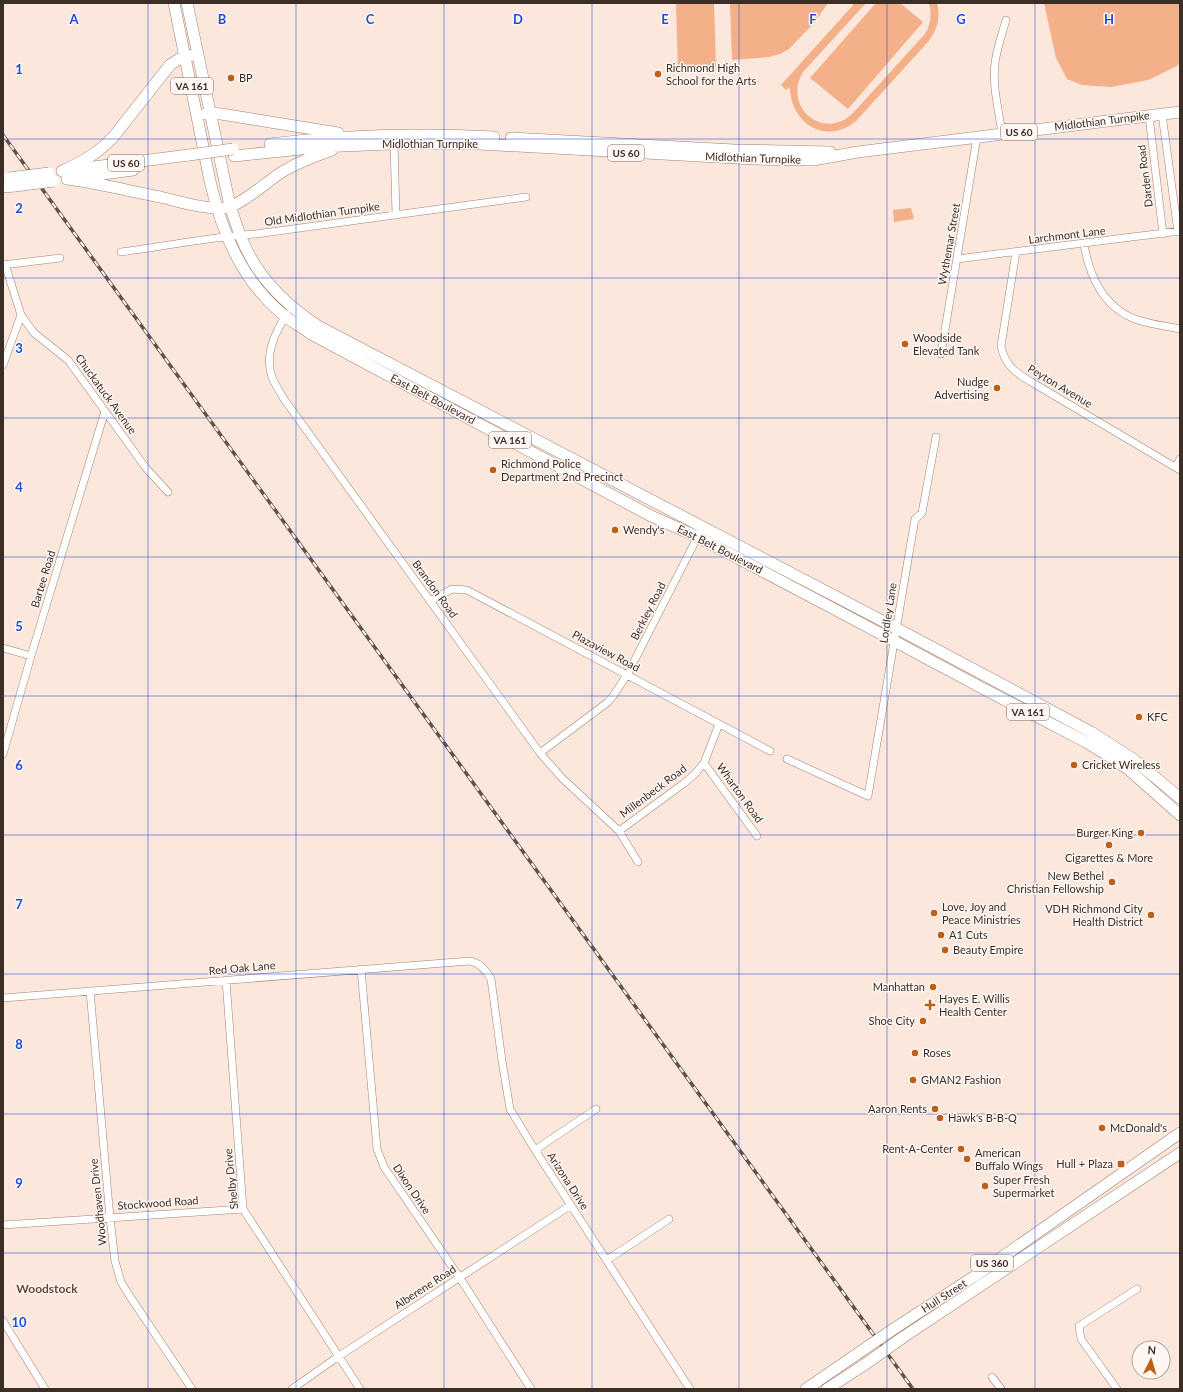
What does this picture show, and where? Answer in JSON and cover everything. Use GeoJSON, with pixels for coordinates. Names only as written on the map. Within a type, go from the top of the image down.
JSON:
{"type":"FeatureCollection","features":[{"type":"Feature","properties":{"kind":"main road","name":"VA 161"},"geometry":{"type":"LineString","coordinates":[[174,3],[197,116]]}},
{"type":"Feature","properties":{"kind":"main road","name":"VA 161"},"geometry":{"type":"LineString","coordinates":[[187,3],[211,113]]}},
{"type":"Feature","properties":{"kind":"main road"},"geometry":{"type":"LineString","coordinates":[[65,175],[104,147],[170,65],[186,56],[196,48]]}},
{"type":"Feature","properties":{"kind":"main road","name":"Midlothian Turnpike"},"geometry":{"type":"LineString","coordinates":[[8,183],[234,153],[394,143],[479,144],[700,157],[813,160],[858,152],[1180,112]]}},
{"type":"Feature","properties":{"kind":"main road"},"geometry":{"type":"LineString","coordinates":[[197,116],[211,113],[358,136]]}},
{"type":"Feature","properties":{"kind":"main road","name":"East Belt Boulevard"},"geometry":{"type":"LineString","coordinates":[[211,113],[230,206],[238,231],[251,259],[277,294],[288,312]]}},
{"type":"Feature","properties":{"kind":"main road","name":"East Belt Boulevard"},"geometry":{"type":"LineString","coordinates":[[197,116],[217,208],[235,255],[248,277],[268,300],[288,312],[311,334],[652,516],[700,532],[896,628],[1112,745],[1133,759],[1180,798]]}},
{"type":"Feature","properties":{"kind":"main road","name":"Midlothian Turnpike"},"geometry":{"type":"LineString","coordinates":[[234,153],[322,138],[399,134],[461,135],[727,150],[858,152]]}},
{"type":"Feature","properties":{"kind":"main road"},"geometry":{"type":"LineString","coordinates":[[65,175],[86,181],[217,208],[230,206],[247,198],[283,172],[302,161],[349,145]]}},
{"type":"Feature","properties":{"kind":"main road"},"geometry":{"type":"LineString","coordinates":[[238,231],[240,210],[247,198]]}},
{"type":"Feature","properties":{"kind":"main road","name":"East Belt Boulevard"},"geometry":{"type":"LineString","coordinates":[[700,532],[895,641],[1086,742],[1109,756],[1148,785],[1180,815]]}},
{"type":"Feature","properties":{"kind":"main road","name":"Hull Street"},"geometry":{"type":"LineString","coordinates":[[806,1389],[974,1276],[1180,1133]]}},
{"type":"Feature","properties":{"kind":"main road"},"geometry":{"type":"LineString","coordinates":[[1150,1173],[1156,1161],[1158,1148]]}},
{"type":"Feature","properties":{"kind":"main road","name":"Hull Street"},"geometry":{"type":"LineString","coordinates":[[827,1389],[1180,1152]]}},
{"type":"Feature","properties":{"kind":"street"},"geometry":{"type":"LineString","coordinates":[[1002,134],[994,77],[996,52],[1006,20]]}},
{"type":"Feature","properties":{"kind":"street"},"geometry":{"type":"LineString","coordinates":[[1162,114],[1179,232]]}},
{"type":"Feature","properties":{"kind":"street","name":"Darden Road"},"geometry":{"type":"LineString","coordinates":[[1149,116],[1163,234]]}},
{"type":"Feature","properties":{"kind":"street","name":"Wythemar Street"},"geometry":{"type":"LineString","coordinates":[[941,354],[977,137]]}},
{"type":"Feature","properties":{"kind":"street"},"geometry":{"type":"LineString","coordinates":[[394,143],[396,215]]}},
{"type":"Feature","properties":{"kind":"street","name":"Old Midlothian Turnpike"},"geometry":{"type":"LineString","coordinates":[[121,252],[228,236],[238,231],[396,215],[526,197]]}},
{"type":"Feature","properties":{"kind":"street","name":"Larchmont Lane"},"geometry":{"type":"LineString","coordinates":[[957,259],[1179,232]]}},
{"type":"Feature","properties":{"kind":"street"},"geometry":{"type":"LineString","coordinates":[[1084,244],[1092,276],[1100,291],[1115,308],[1133,318],[1147,323],[1180,329]]}},
{"type":"Feature","properties":{"kind":"street","name":"Peyton Avenue"},"geometry":{"type":"LineString","coordinates":[[1016,252],[1002,346],[1003,355],[1008,363],[1016,372],[1033,383],[1178,469]]}},
{"type":"Feature","properties":{"kind":"street"},"geometry":{"type":"LineString","coordinates":[[4,264],[60,258]]}},
{"type":"Feature","properties":{"kind":"street","name":"Chuckatuck Avenue"},"geometry":{"type":"LineString","coordinates":[[4,264],[21,315],[34,333],[68,360],[146,468],[168,492]]}},
{"type":"Feature","properties":{"kind":"street","name":"Brandon Road"},"geometry":{"type":"LineString","coordinates":[[288,312],[271,347],[270,367],[272,378],[284,399],[540,753],[562,778],[619,831],[638,862]]}},
{"type":"Feature","properties":{"kind":"street"},"geometry":{"type":"LineString","coordinates":[[3,365],[21,315]]}},
{"type":"Feature","properties":{"kind":"street","name":"Bartee Road"},"geometry":{"type":"LineString","coordinates":[[3,754],[105,411]]}},
{"type":"Feature","properties":{"kind":"street","name":"Lordley Lane"},"geometry":{"type":"LineString","coordinates":[[788,759],[868,796],[915,519],[922,513],[936,437]]}},
{"type":"Feature","properties":{"kind":"street"},"geometry":{"type":"LineString","coordinates":[[1178,469],[1180,459]]}},
{"type":"Feature","properties":{"kind":"street","name":"Berkley Road"},"geometry":{"type":"LineString","coordinates":[[540,753],[608,702],[613,696],[627,675],[700,532]]}},
{"type":"Feature","properties":{"kind":"street","name":"Plazaview Road"},"geometry":{"type":"LineString","coordinates":[[430,601],[452,589],[467,590],[770,751]]}},
{"type":"Feature","properties":{"kind":"street"},"geometry":{"type":"LineString","coordinates":[[3,648],[31,656]]}},
{"type":"Feature","properties":{"kind":"street","name":"Millenbeck Road"},"geometry":{"type":"LineString","coordinates":[[619,831],[683,784],[704,763],[719,724]]}},
{"type":"Feature","properties":{"kind":"street","name":"Wharton Road"},"geometry":{"type":"LineString","coordinates":[[704,763],[757,836]]}},
{"type":"Feature","properties":{"kind":"street","name":"Red Oak Lane"},"geometry":{"type":"LineString","coordinates":[[3,998],[470,961],[476,962],[481,966]]}},
{"type":"Feature","properties":{"kind":"street","name":"Arizona Drive"},"geometry":{"type":"LineString","coordinates":[[481,966],[491,979],[510,1109],[690,1389]]}},
{"type":"Feature","properties":{"kind":"street","name":"Dixon Drive"},"geometry":{"type":"LineString","coordinates":[[361,969],[377,1149],[380,1159],[460,1278],[531,1389]]}},
{"type":"Feature","properties":{"kind":"street","name":"Shelby Drive"},"geometry":{"type":"LineString","coordinates":[[226,980],[243,1208],[360,1389]]}},
{"type":"Feature","properties":{"kind":"street","name":"Woodhaven Drive"},"geometry":{"type":"LineString","coordinates":[[90,991],[110,1218],[116,1261],[121,1282],[192,1389]]}},
{"type":"Feature","properties":{"kind":"street"},"geometry":{"type":"LineString","coordinates":[[535,1150],[596,1109]]}},
{"type":"Feature","properties":{"kind":"street","name":"Alberene Road"},"geometry":{"type":"LineString","coordinates":[[292,1389],[339,1356],[571,1205]]}},
{"type":"Feature","properties":{"kind":"street","name":"Stockwood Road"},"geometry":{"type":"LineString","coordinates":[[3,1225],[243,1208]]}},
{"type":"Feature","properties":{"kind":"street"},"geometry":{"type":"LineString","coordinates":[[607,1260],[669,1219]]}},
{"type":"Feature","properties":{"kind":"street"},"geometry":{"type":"LineString","coordinates":[[1118,1389],[1081,1339],[1079,1326],[1137,1289]]}},
{"type":"Feature","properties":{"kind":"street"},"geometry":{"type":"LineString","coordinates":[[3,1321],[45,1389]]}},
{"type":"Feature","properties":{"kind":"street"},"geometry":{"type":"LineString","coordinates":[[992,1377],[1000,1389]]}},
{"type":"Feature","properties":{"kind":"shaded area"},"geometry":{"type":"Polygon","coordinates":[[[676,3],[714,3],[716,68],[678,69],[676,3]]]}},
{"type":"Feature","properties":{"kind":"shaded area"},"geometry":{"type":"Polygon","coordinates":[[[730,3],[828,3],[815,22],[789,49],[780,54],[769,57],[732,60],[730,3]]]}},
{"type":"Feature","properties":{"kind":"shaded area"},"geometry":{"type":"Polygon","coordinates":[[[855,3],[866,3],[803,72],[798,85],[798,97],[802,108],[809,116],[819,122],[830,124],[842,121],[853,113],[925,34],[929,26],[930,19],[929,3],[937,3],[939,14],[936,29],[927,43],[856,121],[845,128],[833,131],[822,131],[812,127],[803,120],[796,111],[792,100],[790,87],[786,90],[781,85],[855,3]]]}},
{"type":"Feature","properties":{"kind":"shaded area"},"geometry":{"type":"Polygon","coordinates":[[[876,3],[900,3],[923,22],[848,109],[810,78],[876,3]]]}},
{"type":"Feature","properties":{"kind":"shaded area"},"geometry":{"type":"Polygon","coordinates":[[[1044,3],[1180,3],[1180,62],[1177,66],[1148,80],[1111,87],[1082,85],[1067,79],[1056,58],[1044,3]]]}},
{"type":"Feature","properties":{"kind":"shaded area"},"geometry":{"type":"Polygon","coordinates":[[[911,208],[914,219],[894,222],[893,210],[911,208]]]}},
{"type":"Feature","properties":{"kind":"railway"},"geometry":{"type":"LineString","coordinates":[[3,135],[913,1389]]}},
{"type":"Feature","properties":{"kind":"place","name":"Richmond High School for the Arts"},"geometry":{"type":"Point","coordinates":[658,74]}},
{"type":"Feature","properties":{"kind":"place","name":"BP"},"geometry":{"type":"Point","coordinates":[231,78]}},
{"type":"Feature","properties":{"kind":"place","name":"Woodside Elevated Tank"},"geometry":{"type":"Point","coordinates":[905,344]}},
{"type":"Feature","properties":{"kind":"place","name":"Nudge Advertising"},"geometry":{"type":"Point","coordinates":[997,388]}},
{"type":"Feature","properties":{"kind":"place","name":"Richmond Police Department 2nd Precinct"},"geometry":{"type":"Point","coordinates":[493,470]}},
{"type":"Feature","properties":{"kind":"place","name":"Wendy's"},"geometry":{"type":"Point","coordinates":[615,530]}},
{"type":"Feature","properties":{"kind":"place","name":"KFC"},"geometry":{"type":"Point","coordinates":[1139,717]}},
{"type":"Feature","properties":{"kind":"place","name":"Cricket Wireless"},"geometry":{"type":"Point","coordinates":[1074,765]}},
{"type":"Feature","properties":{"kind":"place","name":"Burger King"},"geometry":{"type":"Point","coordinates":[1141,833]}},
{"type":"Feature","properties":{"kind":"place","name":"Cigarettes & More"},"geometry":{"type":"Point","coordinates":[1109,845]}},
{"type":"Feature","properties":{"kind":"place","name":"New Bethel Christian Fellowship"},"geometry":{"type":"Point","coordinates":[1112,882]}},
{"type":"Feature","properties":{"kind":"place","name":"Love, Joy and Peace Ministries"},"geometry":{"type":"Point","coordinates":[934,913]}},
{"type":"Feature","properties":{"kind":"place","name":"VDH Richmond City Health District"},"geometry":{"type":"Point","coordinates":[1151,915]}},
{"type":"Feature","properties":{"kind":"place","name":"A1 Cuts"},"geometry":{"type":"Point","coordinates":[941,935]}},
{"type":"Feature","properties":{"kind":"place","name":"Beauty Empire"},"geometry":{"type":"Point","coordinates":[945,950]}},
{"type":"Feature","properties":{"kind":"place","name":"Manhattan"},"geometry":{"type":"Point","coordinates":[933,987]}},
{"type":"Feature","properties":{"kind":"place","name":"Hayes E. Willis Health Center"},"geometry":{"type":"Point","coordinates":[930,1005]}},
{"type":"Feature","properties":{"kind":"place","name":"Shoe City"},"geometry":{"type":"Point","coordinates":[923,1021]}},
{"type":"Feature","properties":{"kind":"place","name":"Roses"},"geometry":{"type":"Point","coordinates":[915,1053]}},
{"type":"Feature","properties":{"kind":"place","name":"GMAN2 Fashion"},"geometry":{"type":"Point","coordinates":[913,1080]}},
{"type":"Feature","properties":{"kind":"place","name":"Aaron Rents"},"geometry":{"type":"Point","coordinates":[935,1109]}},
{"type":"Feature","properties":{"kind":"place","name":"Hawk's B-B-Q"},"geometry":{"type":"Point","coordinates":[940,1118]}},
{"type":"Feature","properties":{"kind":"place","name":"McDonald's"},"geometry":{"type":"Point","coordinates":[1102,1128]}},
{"type":"Feature","properties":{"kind":"place","name":"Rent-A-Center"},"geometry":{"type":"Point","coordinates":[961,1149]}},
{"type":"Feature","properties":{"kind":"place","name":"American Buffalo Wings"},"geometry":{"type":"Point","coordinates":[967,1159]}},
{"type":"Feature","properties":{"kind":"place","name":"Hull + Plaza"},"geometry":{"type":"Point","coordinates":[1121,1164]}},
{"type":"Feature","properties":{"kind":"place","name":"Super Fresh Supermarket"},"geometry":{"type":"Point","coordinates":[985,1186]}},
{"type":"Feature","properties":{"kind":"district","name":"Woodstock"},"geometry":{"type":"Point","coordinates":[47,1289]}}]}
